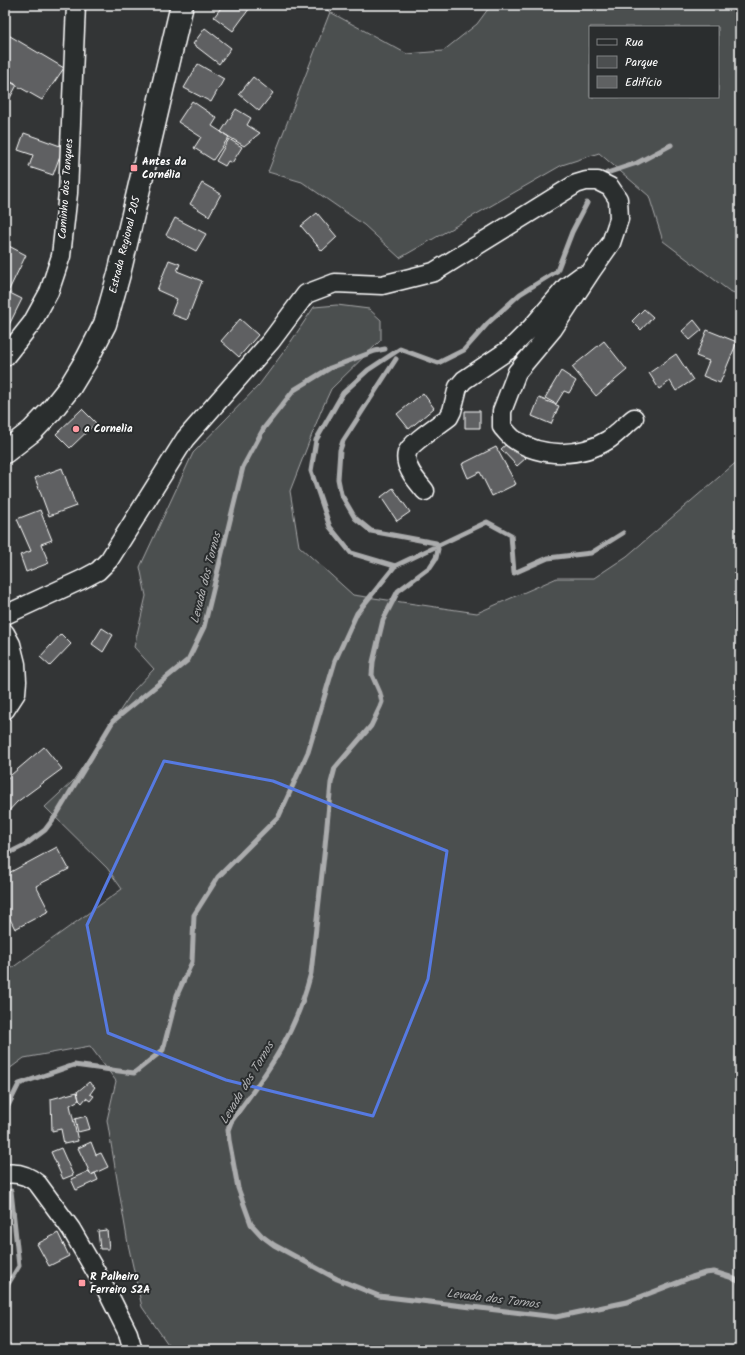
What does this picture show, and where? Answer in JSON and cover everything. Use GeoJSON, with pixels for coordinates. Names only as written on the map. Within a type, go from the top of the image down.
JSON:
{"type":"FeatureCollection","features":[{"type":"Feature","properties":{"kind":"main road","name":"Estrada Regional 205"},"geometry":{"type":"LineString","coordinates":[[5,452],[32,431],[51,411],[70,387],[87,359],[105,324],[119,274],[182,5]]}},
{"type":"Feature","properties":{"kind":"street","name":"Caminho dos Tanques"},"geometry":{"type":"LineString","coordinates":[[5,357],[32,323],[49,292],[61,256],[68,193],[76,5]]}},
{"type":"Feature","properties":{"kind":"street"},"geometry":{"type":"LineString","coordinates":[[5,615],[81,580],[98,571],[109,560],[185,439],[271,341],[306,294],[335,283],[382,285],[434,272],[565,190],[576,184],[592,180],[604,183],[610,187],[618,199],[620,213],[611,244],[553,329],[517,372],[502,411],[502,427],[514,440],[533,448],[560,454],[581,452],[608,440],[634,418]]}},
{"type":"Feature","properties":{"kind":"street"},"geometry":{"type":"LineString","coordinates":[[425,492],[408,466],[407,452],[412,445],[449,417],[458,387],[464,380],[510,349],[532,327],[566,287],[592,270]]}},
{"type":"Feature","properties":{"kind":"street"},"geometry":{"type":"LineString","coordinates":[[5,633],[11,644],[16,664],[16,693],[5,710]]}},
{"type":"Feature","properties":{"kind":"street"},"geometry":{"type":"LineString","coordinates":[[5,1174],[19,1174],[33,1179],[71,1229],[107,1291],[128,1333],[133,1350]]}},
{"type":"Feature","properties":{"kind":"highlighted area"},"geometry":{"type":"Polygon","coordinates":[[[164,761],[273,781],[447,851],[428,979],[373,1116],[226,1080],[108,1033],[87,925],[164,761]]]}},
{"type":"Feature","properties":{"kind":"green space"},"geometry":{"type":"Polygon","coordinates":[[[318,5],[333,5],[330,12],[318,5]]]}},
{"type":"Feature","properties":{"kind":"green space"},"geometry":{"type":"Polygon","coordinates":[[[491,5],[740,5],[740,296],[728,290],[663,241],[649,196],[599,153],[562,165],[400,258],[364,225],[302,182],[268,172],[330,12],[407,54],[443,51],[477,24],[491,5]]]}},
{"type":"Feature","properties":{"kind":"green space"},"geometry":{"type":"Polygon","coordinates":[[[337,305],[369,309],[381,320],[381,340],[331,389],[290,491],[299,546],[353,595],[477,613],[557,578],[594,578],[627,556],[740,459],[740,1350],[172,1350],[142,1307],[128,1244],[107,1120],[116,1081],[90,1046],[24,1058],[5,1072],[5,973],[122,889],[107,868],[45,807],[73,781],[133,691],[154,669],[134,647],[146,596],[140,567],[193,453],[259,385],[288,346],[314,307],[337,305]]]}},
{"type":"Feature","properties":{"kind":"building"},"geometry":{"type":"Polygon","coordinates":[[[223,5],[252,5],[233,31],[214,17],[223,5]]]}},
{"type":"Feature","properties":{"kind":"building"},"geometry":{"type":"Polygon","coordinates":[[[205,28],[231,48],[219,64],[193,44],[205,28]]]}},
{"type":"Feature","properties":{"kind":"building"},"geometry":{"type":"Polygon","coordinates":[[[5,33],[64,68],[42,100],[5,79],[5,33]]]}},
{"type":"Feature","properties":{"kind":"building"},"geometry":{"type":"Polygon","coordinates":[[[198,64],[224,79],[211,102],[184,88],[198,64]]]}},
{"type":"Feature","properties":{"kind":"building"},"geometry":{"type":"Polygon","coordinates":[[[253,77],[273,93],[259,111],[239,94],[253,77]]]}},
{"type":"Feature","properties":{"kind":"building"},"geometry":{"type":"Polygon","coordinates":[[[5,79],[17,85],[5,107],[5,79]]]}},
{"type":"Feature","properties":{"kind":"building"},"geometry":{"type":"Polygon","coordinates":[[[192,101],[217,118],[212,126],[229,137],[213,160],[194,148],[201,137],[178,122],[192,101]]]}},
{"type":"Feature","properties":{"kind":"building"},"geometry":{"type":"Polygon","coordinates":[[[236,109],[251,118],[247,125],[260,133],[244,146],[221,132],[236,109]]]}},
{"type":"Feature","properties":{"kind":"building"},"geometry":{"type":"Polygon","coordinates":[[[24,133],[63,147],[53,175],[29,167],[33,155],[18,150],[24,133]]]}},
{"type":"Feature","properties":{"kind":"building"},"geometry":{"type":"Polygon","coordinates":[[[229,139],[242,147],[232,163],[228,161],[225,166],[216,161],[229,139]]]}},
{"type":"Feature","properties":{"kind":"building"},"geometry":{"type":"Polygon","coordinates":[[[202,183],[221,194],[209,216],[190,204],[202,183]]]}},
{"type":"Feature","properties":{"kind":"building"},"geometry":{"type":"Polygon","coordinates":[[[317,213],[337,237],[322,251],[301,226],[317,213]]]}},
{"type":"Feature","properties":{"kind":"building"},"geometry":{"type":"Polygon","coordinates":[[[175,218],[206,234],[196,251],[166,235],[175,218]]]}},
{"type":"Feature","properties":{"kind":"building"},"geometry":{"type":"Polygon","coordinates":[[[5,244],[26,255],[8,292],[22,299],[7,329],[5,328],[5,244]]]}},
{"type":"Feature","properties":{"kind":"building"},"geometry":{"type":"Polygon","coordinates":[[[169,260],[180,264],[177,271],[202,281],[187,320],[171,314],[177,299],[157,290],[169,260]]]}},
{"type":"Feature","properties":{"kind":"building"},"geometry":{"type":"Polygon","coordinates":[[[644,309],[653,317],[641,330],[632,321],[644,309]]]}},
{"type":"Feature","properties":{"kind":"building"},"geometry":{"type":"Polygon","coordinates":[[[240,319],[258,335],[239,357],[221,341],[240,319]]]}},
{"type":"Feature","properties":{"kind":"building"},"geometry":{"type":"Polygon","coordinates":[[[694,320],[702,330],[690,340],[682,331],[694,320]]]}},
{"type":"Feature","properties":{"kind":"building"},"geometry":{"type":"Polygon","coordinates":[[[707,330],[737,342],[720,383],[703,376],[709,361],[696,356],[707,330]]]}},
{"type":"Feature","properties":{"kind":"building"},"geometry":{"type":"Polygon","coordinates":[[[604,341],[627,370],[596,396],[572,367],[604,341]]]}},
{"type":"Feature","properties":{"kind":"building"},"geometry":{"type":"Polygon","coordinates":[[[676,354],[693,380],[676,391],[670,381],[659,389],[649,373],[676,354]]]}},
{"type":"Feature","properties":{"kind":"building"},"geometry":{"type":"Polygon","coordinates":[[[561,371],[576,381],[569,393],[564,391],[556,404],[545,398],[561,371]]]}},
{"type":"Feature","properties":{"kind":"building"},"geometry":{"type":"Polygon","coordinates":[[[423,393],[434,408],[409,429],[397,414],[423,393]]]}},
{"type":"Feature","properties":{"kind":"building"},"geometry":{"type":"Polygon","coordinates":[[[539,398],[559,406],[551,424],[532,416],[539,398]]]}},
{"type":"Feature","properties":{"kind":"building","name":"a Cornelia"},"geometry":{"type":"Polygon","coordinates":[[[82,409],[96,423],[70,448],[56,434],[82,409]]]}},
{"type":"Feature","properties":{"kind":"building"},"geometry":{"type":"Polygon","coordinates":[[[465,411],[480,411],[480,428],[465,428],[465,411]]]}},
{"type":"Feature","properties":{"kind":"building"},"geometry":{"type":"Polygon","coordinates":[[[510,441],[526,458],[517,466],[501,449],[510,441]]]}},
{"type":"Feature","properties":{"kind":"building"},"geometry":{"type":"Polygon","coordinates":[[[496,447],[516,484],[492,496],[480,472],[468,478],[462,464],[496,447]]]}},
{"type":"Feature","properties":{"kind":"building"},"geometry":{"type":"Polygon","coordinates":[[[62,468],[76,506],[49,516],[35,478],[62,468]]]}},
{"type":"Feature","properties":{"kind":"building"},"geometry":{"type":"Polygon","coordinates":[[[393,488],[410,512],[397,521],[381,497],[393,488]]]}},
{"type":"Feature","properties":{"kind":"building"},"geometry":{"type":"Polygon","coordinates":[[[40,510],[52,540],[41,544],[49,563],[26,572],[20,555],[31,551],[17,519],[40,510]]]}},
{"type":"Feature","properties":{"kind":"building"},"geometry":{"type":"Polygon","coordinates":[[[102,628],[113,635],[103,652],[92,644],[102,628]]]}},
{"type":"Feature","properties":{"kind":"building"},"geometry":{"type":"Polygon","coordinates":[[[61,634],[71,644],[50,666],[40,657],[61,634]]]}},
{"type":"Feature","properties":{"kind":"building"},"geometry":{"type":"Polygon","coordinates":[[[44,747],[62,769],[17,802],[5,815],[5,780],[44,747]]]}},
{"type":"Feature","properties":{"kind":"building"},"geometry":{"type":"Polygon","coordinates":[[[57,847],[69,869],[36,886],[49,911],[15,929],[5,909],[5,875],[57,847]]]}},
{"type":"Feature","properties":{"kind":"building"},"geometry":{"type":"Polygon","coordinates":[[[89,1082],[95,1087],[90,1094],[94,1096],[90,1101],[86,1098],[82,1103],[79,1100],[77,1092],[89,1082]]]}},
{"type":"Feature","properties":{"kind":"building"},"geometry":{"type":"Polygon","coordinates":[[[77,1092],[79,1100],[70,1105],[78,1141],[64,1144],[61,1129],[52,1131],[51,1099],[77,1092]]]}},
{"type":"Feature","properties":{"kind":"building"},"geometry":{"type":"Polygon","coordinates":[[[86,1116],[90,1129],[78,1132],[75,1119],[86,1116]]]}},
{"type":"Feature","properties":{"kind":"building"},"geometry":{"type":"Polygon","coordinates":[[[91,1142],[96,1155],[101,1153],[108,1167],[91,1175],[78,1148],[91,1142]]]}},
{"type":"Feature","properties":{"kind":"building"},"geometry":{"type":"Polygon","coordinates":[[[61,1148],[73,1175],[63,1179],[51,1152],[61,1148]]]}},
{"type":"Feature","properties":{"kind":"building"},"geometry":{"type":"Polygon","coordinates":[[[89,1171],[91,1175],[95,1173],[98,1180],[76,1190],[71,1179],[89,1171]]]}},
{"type":"Feature","properties":{"kind":"building"},"geometry":{"type":"Polygon","coordinates":[[[107,1230],[109,1249],[100,1249],[98,1231],[107,1230]]]}},
{"type":"Feature","properties":{"kind":"building"},"geometry":{"type":"Polygon","coordinates":[[[58,1233],[69,1256],[49,1266],[37,1244],[58,1233]]]}},
{"type":"Feature","properties":{"kind":"waterway"},"geometry":{"type":"LineString","coordinates":[[607,173],[637,163],[671,145]]}},
{"type":"Feature","properties":{"kind":"waterway"},"geometry":{"type":"LineString","coordinates":[[395,566],[351,553],[330,527],[311,471],[316,440],[343,393],[368,370],[400,349],[438,363],[464,350],[488,323],[520,294],[557,271],[572,232],[587,203]]}},
{"type":"Feature","properties":{"kind":"waterway","name":"Levada dos Tornos"},"geometry":{"type":"LineString","coordinates":[[5,855],[25,845],[45,830],[57,814],[113,721],[188,660],[204,627],[243,467],[264,428],[294,390],[330,368],[375,351],[385,349]]}},
{"type":"Feature","properties":{"kind":"waterway","name":"Levada dos Tornos"},"geometry":{"type":"LineString","coordinates":[[396,359],[343,441],[340,450],[338,479],[341,494],[355,518],[371,531],[436,543]]}},
{"type":"Feature","properties":{"kind":"waterway"},"geometry":{"type":"LineString","coordinates":[[5,1112],[19,1084],[74,1065],[134,1073],[163,1050],[177,995],[192,962],[194,915],[218,877],[279,816],[308,752],[335,661],[357,613],[395,566],[487,522],[511,535],[514,573],[548,558],[591,553],[623,533]]}},
{"type":"Feature","properties":{"kind":"waterway","name":"Levada dos Tornos"},"geometry":{"type":"LineString","coordinates":[[438,549],[436,558],[430,567],[398,591],[383,620],[373,662],[372,675],[380,693],[382,702],[371,726],[335,768],[331,783],[311,973],[302,1003],[290,1032],[275,1059],[231,1122],[228,1130],[238,1188],[251,1224],[262,1236],[274,1245],[337,1279],[379,1296],[556,1317],[627,1302],[705,1273],[714,1272],[740,1282]]}},
{"type":"Feature","properties":{"kind":"waterway"},"geometry":{"type":"LineString","coordinates":[[5,1289],[19,1266],[11,1191]]}},
{"type":"Feature","properties":{"kind":"place","name":"Antes da Cornélia"},"geometry":{"type":"Point","coordinates":[134,168]}},
{"type":"Feature","properties":{"kind":"place","name":"a Cornelia"},"geometry":{"type":"Point","coordinates":[76,429]}},
{"type":"Feature","properties":{"kind":"place","name":"R Palheiro Ferreiro S2A"},"geometry":{"type":"Point","coordinates":[82,1283]}}]}
